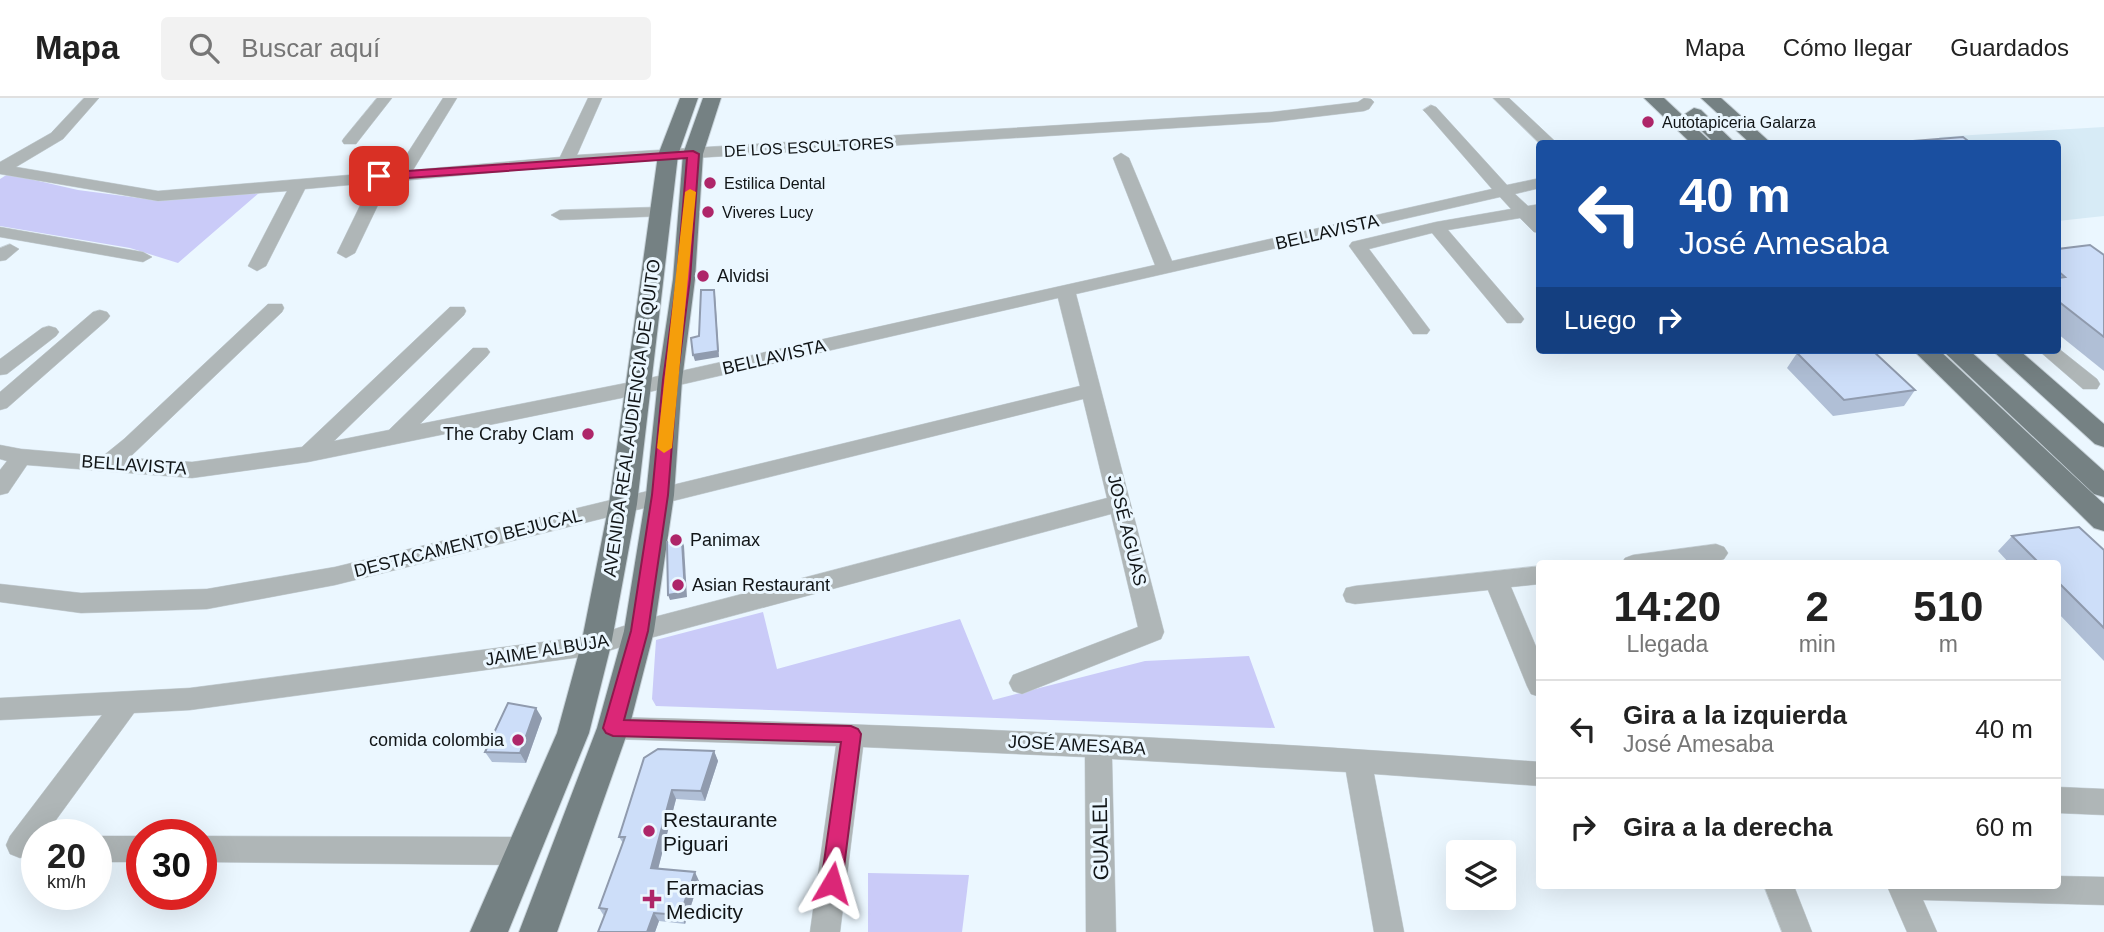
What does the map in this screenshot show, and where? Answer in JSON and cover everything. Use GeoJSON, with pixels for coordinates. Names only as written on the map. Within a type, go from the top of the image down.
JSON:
{"type":"FeatureCollection","features":[{"type":"Feature","properties":{"kind":"main road","name":"AVENIDA REAL AUDIENCIA DE QUITO"},"geometry":{"type":"LineString","coordinates":[[489,932],[573,733],[596,645],[623,504],[668,155],[689,98]]}},
{"type":"Feature","properties":{"kind":"main road","name":"AVENIDA REAL AUDIENCIA DE QUITO"},"geometry":{"type":"LineString","coordinates":[[538,932],[613,728],[639,631],[660,495],[670,380],[684,279],[693,154],[712,98]]}},
{"type":"Feature","properties":{"kind":"main road"},"geometry":{"type":"LineString","coordinates":[[1653,98],[1700,140]]}},
{"type":"Feature","properties":{"kind":"main road"},"geometry":{"type":"LineString","coordinates":[[1677,98],[1723,140]]}},
{"type":"Feature","properties":{"kind":"main road"},"geometry":{"type":"LineString","coordinates":[[1691,98],[1738,140]]}},
{"type":"Feature","properties":{"kind":"main road"},"geometry":{"type":"LineString","coordinates":[[1710,98],[1758,140]]}},
{"type":"Feature","properties":{"kind":"main road"},"geometry":{"type":"LineString","coordinates":[[1928,354],[2104,521]]}},
{"type":"Feature","properties":{"kind":"main road"},"geometry":{"type":"LineString","coordinates":[[1958,354],[2104,487]]}},
{"type":"Feature","properties":{"kind":"main road"},"geometry":{"type":"LineString","coordinates":[[1977,354],[2104,468]]}},
{"type":"Feature","properties":{"kind":"main road"},"geometry":{"type":"LineString","coordinates":[[2009,354],[2104,438]]}},
{"type":"Feature","properties":{"kind":"street"},"geometry":{"type":"LineString","coordinates":[[0,169],[57,136],[92,98]]}},
{"type":"Feature","properties":{"kind":"street"},"geometry":{"type":"LineString","coordinates":[[350,141],[384,98]]}},
{"type":"Feature","properties":{"kind":"street"},"geometry":{"type":"LineString","coordinates":[[402,174],[450,98]]}},
{"type":"Feature","properties":{"kind":"street"},"geometry":{"type":"LineString","coordinates":[[566,161],[595,98]]}},
{"type":"Feature","properties":{"kind":"street"},"geometry":{"type":"LineString","coordinates":[[1500,98],[1546,140]]}},
{"type":"Feature","properties":{"kind":"street","name":"DE LOS ESCULTORES"},"geometry":{"type":"LineString","coordinates":[[0,169],[158,195],[184,195],[566,161],[1272,117],[1364,106],[1366,102]]}},
{"type":"Feature","properties":{"kind":"street"},"geometry":{"type":"LineString","coordinates":[[1431,110],[1504,192],[1532,210]]}},
{"type":"Feature","properties":{"kind":"street"},"geometry":{"type":"LineString","coordinates":[[1121,158],[1166,269]]}},
{"type":"Feature","properties":{"kind":"street"},"geometry":{"type":"LineString","coordinates":[[346,253],[383,176]]}},
{"type":"Feature","properties":{"kind":"street"},"geometry":{"type":"LineString","coordinates":[[257,266],[299,184]]}},
{"type":"Feature","properties":{"kind":"street","name":"BELLAVISTA"},"geometry":{"type":"LineString","coordinates":[[11,454],[192,470],[308,454],[636,388],[1536,184]]}},
{"type":"Feature","properties":{"kind":"street"},"geometry":{"type":"LineString","coordinates":[[1420,330],[1358,246],[1436,227],[1532,210]]}},
{"type":"Feature","properties":{"kind":"street"},"geometry":{"type":"LineString","coordinates":[[560,215],[660,212]]}},
{"type":"Feature","properties":{"kind":"street"},"geometry":{"type":"LineString","coordinates":[[1436,227],[1514,318]]}},
{"type":"Feature","properties":{"kind":"street"},"geometry":{"type":"LineString","coordinates":[[0,232],[143,257]]}},
{"type":"Feature","properties":{"kind":"street","name":"JOSÉ AGUAS"},"geometry":{"type":"LineString","coordinates":[[1022,683],[1152,632],[1093,390],[1066,292]]}},
{"type":"Feature","properties":{"kind":"street"},"geometry":{"type":"LineString","coordinates":[[108,463],[132,444],[275,308]]}},
{"type":"Feature","properties":{"kind":"street"},"geometry":{"type":"LineString","coordinates":[[308,454],[457,311]]}},
{"type":"Feature","properties":{"kind":"street"},"geometry":{"type":"LineString","coordinates":[[0,403],[100,316]]}},
{"type":"Feature","properties":{"kind":"street"},"geometry":{"type":"LineString","coordinates":[[0,369],[49,332]]}},
{"type":"Feature","properties":{"kind":"street"},"geometry":{"type":"LineString","coordinates":[[397,435],[480,352]]}},
{"type":"Feature","properties":{"kind":"street"},"geometry":{"type":"LineString","coordinates":[[2053,354],[2090,384]]}},
{"type":"Feature","properties":{"kind":"street","name":"DESTACAMENTO BEJUCAL"},"geometry":{"type":"LineString","coordinates":[[0,593],[81,603],[207,599],[335,576],[1093,390]]}},
{"type":"Feature","properties":{"kind":"street"},"geometry":{"type":"LineString","coordinates":[[0,487],[11,454]]}},
{"type":"Feature","properties":{"kind":"street","name":"JAIME ALBUJA"},"geometry":{"type":"LineString","coordinates":[[0,709],[190,699],[596,645],[639,631],[1120,503]]}},
{"type":"Feature","properties":{"kind":"street"},"geometry":{"type":"LineString","coordinates":[[1663,560],[1716,553]]}},
{"type":"Feature","properties":{"kind":"street"},"geometry":{"type":"LineString","coordinates":[[1355,595],[1536,576]]}},
{"type":"Feature","properties":{"kind":"street"},"geometry":{"type":"LineString","coordinates":[[1496,581],[1536,676]]}},
{"type":"Feature","properties":{"kind":"street"},"geometry":{"type":"LineString","coordinates":[[19,845],[126,703]]}},
{"type":"Feature","properties":{"kind":"street","name":"JOSÉ AMESABA"},"geometry":{"type":"LineString","coordinates":[[613,728],[851,734],[1098,746],[1356,759],[1536,774]]}},
{"type":"Feature","properties":{"kind":"street"},"geometry":{"type":"LineString","coordinates":[[825,932],[851,734]]}},
{"type":"Feature","properties":{"kind":"street","name":"GUALEL"},"geometry":{"type":"LineString","coordinates":[[1098,746],[1101,932]]}},
{"type":"Feature","properties":{"kind":"street"},"geometry":{"type":"LineString","coordinates":[[1356,759],[1389,932]]}},
{"type":"Feature","properties":{"kind":"street"},"geometry":{"type":"LineString","coordinates":[[2061,800],[2104,802]]}},
{"type":"Feature","properties":{"kind":"street"},"geometry":{"type":"LineString","coordinates":[[217,849],[522,851]]}},
{"type":"Feature","properties":{"kind":"street"},"geometry":{"type":"LineString","coordinates":[[1780,889],[1797,932]]}},
{"type":"Feature","properties":{"kind":"street"},"geometry":{"type":"LineString","coordinates":[[1903,889],[1922,932]]}},
{"type":"Feature","properties":{"kind":"street"},"geometry":{"type":"LineString","coordinates":[[2029,889],[2104,891]]}},
{"type":"Feature","properties":{"kind":"shaded area"},"geometry":{"type":"Polygon","coordinates":[[[2104,127],[2104,216],[2061,221],[2061,140],[1941,140],[1939,137],[2104,127]]]}},
{"type":"Feature","properties":{"kind":"shaded area"},"geometry":{"type":"Polygon","coordinates":[[[8,174],[78,190],[154,200],[259,193],[178,263],[130,248],[0,226],[0,179],[8,174]]]}},
{"type":"Feature","properties":{"kind":"shaded area"},"geometry":{"type":"Polygon","coordinates":[[[763,612],[777,669],[960,619],[993,700],[1145,661],[1249,656],[1275,728],[656,706],[652,699],[656,640],[763,612]]]}},
{"type":"Feature","properties":{"kind":"shaded area"},"geometry":{"type":"Polygon","coordinates":[[[868,873],[969,875],[962,932],[868,932],[868,873]]]}},
{"type":"Feature","properties":{"kind":"building"},"geometry":{"type":"Polygon","coordinates":[[[1963,137],[1967,140],[1925,140],[1963,137]]]}},
{"type":"Feature","properties":{"kind":"building"},"geometry":{"type":"Polygon","coordinates":[[[2090,245],[2104,255],[2104,337],[2061,303],[2061,278],[2065,277],[2061,274],[2061,249],[2090,245]]]}},
{"type":"Feature","properties":{"kind":"building"},"geometry":{"type":"Polygon","coordinates":[[[701,290],[714,290],[718,351],[693,355],[691,338],[699,336],[701,290]]]}},
{"type":"Feature","properties":{"kind":"building"},"geometry":{"type":"Polygon","coordinates":[[[1798,354],[1876,354],[1915,390],[1844,400],[1798,354]]]}},
{"type":"Feature","properties":{"kind":"building"},"geometry":{"type":"Polygon","coordinates":[[[2079,527],[2104,550],[2104,628],[2061,585],[2061,560],[2036,560],[2012,536],[2079,527]]]}},
{"type":"Feature","properties":{"kind":"building"},"geometry":{"type":"Polygon","coordinates":[[[682,541],[685,592],[668,595],[667,542],[682,541]]]}},
{"type":"Feature","properties":{"kind":"building"},"geometry":{"type":"Polygon","coordinates":[[[508,703],[536,708],[520,753],[485,752],[508,703]]]}},
{"type":"Feature","properties":{"kind":"building"},"geometry":{"type":"Polygon","coordinates":[[[658,749],[714,751],[701,791],[672,790],[651,868],[695,872],[680,915],[654,913],[647,932],[598,932],[607,909],[599,908],[625,837],[619,837],[644,758],[658,749]]]}},
{"type":"Feature","properties":{"kind":"slow traffic"},"geometry":{"type":"LineString","coordinates":[[664,448],[684,279],[690,192]]}},
{"type":"Feature","properties":{"kind":"place","name":"Autotapiceria Galarza"},"geometry":{"type":"Point","coordinates":[1648,122]}},
{"type":"Feature","properties":{"kind":"place","name":"Estilica Dental"},"geometry":{"type":"Point","coordinates":[710,183]}},
{"type":"Feature","properties":{"kind":"place","name":"Viveres Lucy"},"geometry":{"type":"Point","coordinates":[708,212]}},
{"type":"Feature","properties":{"kind":"place","name":"Alvidsi"},"geometry":{"type":"Point","coordinates":[703,276]}},
{"type":"Feature","properties":{"kind":"place","name":"The Craby Clam"},"geometry":{"type":"Point","coordinates":[588,434]}},
{"type":"Feature","properties":{"kind":"place","name":"Panimax"},"geometry":{"type":"Point","coordinates":[676,540]}},
{"type":"Feature","properties":{"kind":"place","name":"Asian Restaurant"},"geometry":{"type":"Point","coordinates":[678,585]}},
{"type":"Feature","properties":{"kind":"place","name":"comida colombia"},"geometry":{"type":"Point","coordinates":[518,740]}},
{"type":"Feature","properties":{"kind":"place","name":"Restaurante Piguari"},"geometry":{"type":"Point","coordinates":[649,831]}},
{"type":"Feature","properties":{"kind":"place","name":"Farmacias Medicity"},"geometry":{"type":"Point","coordinates":[652,899]}},
{"type":"Feature","properties":{"kind":"route"},"geometry":{"type":"LineString","coordinates":[[379,176],[693,154],[684,279],[670,380],[660,495],[639,631],[613,728],[851,734],[832,883]]}}]}
